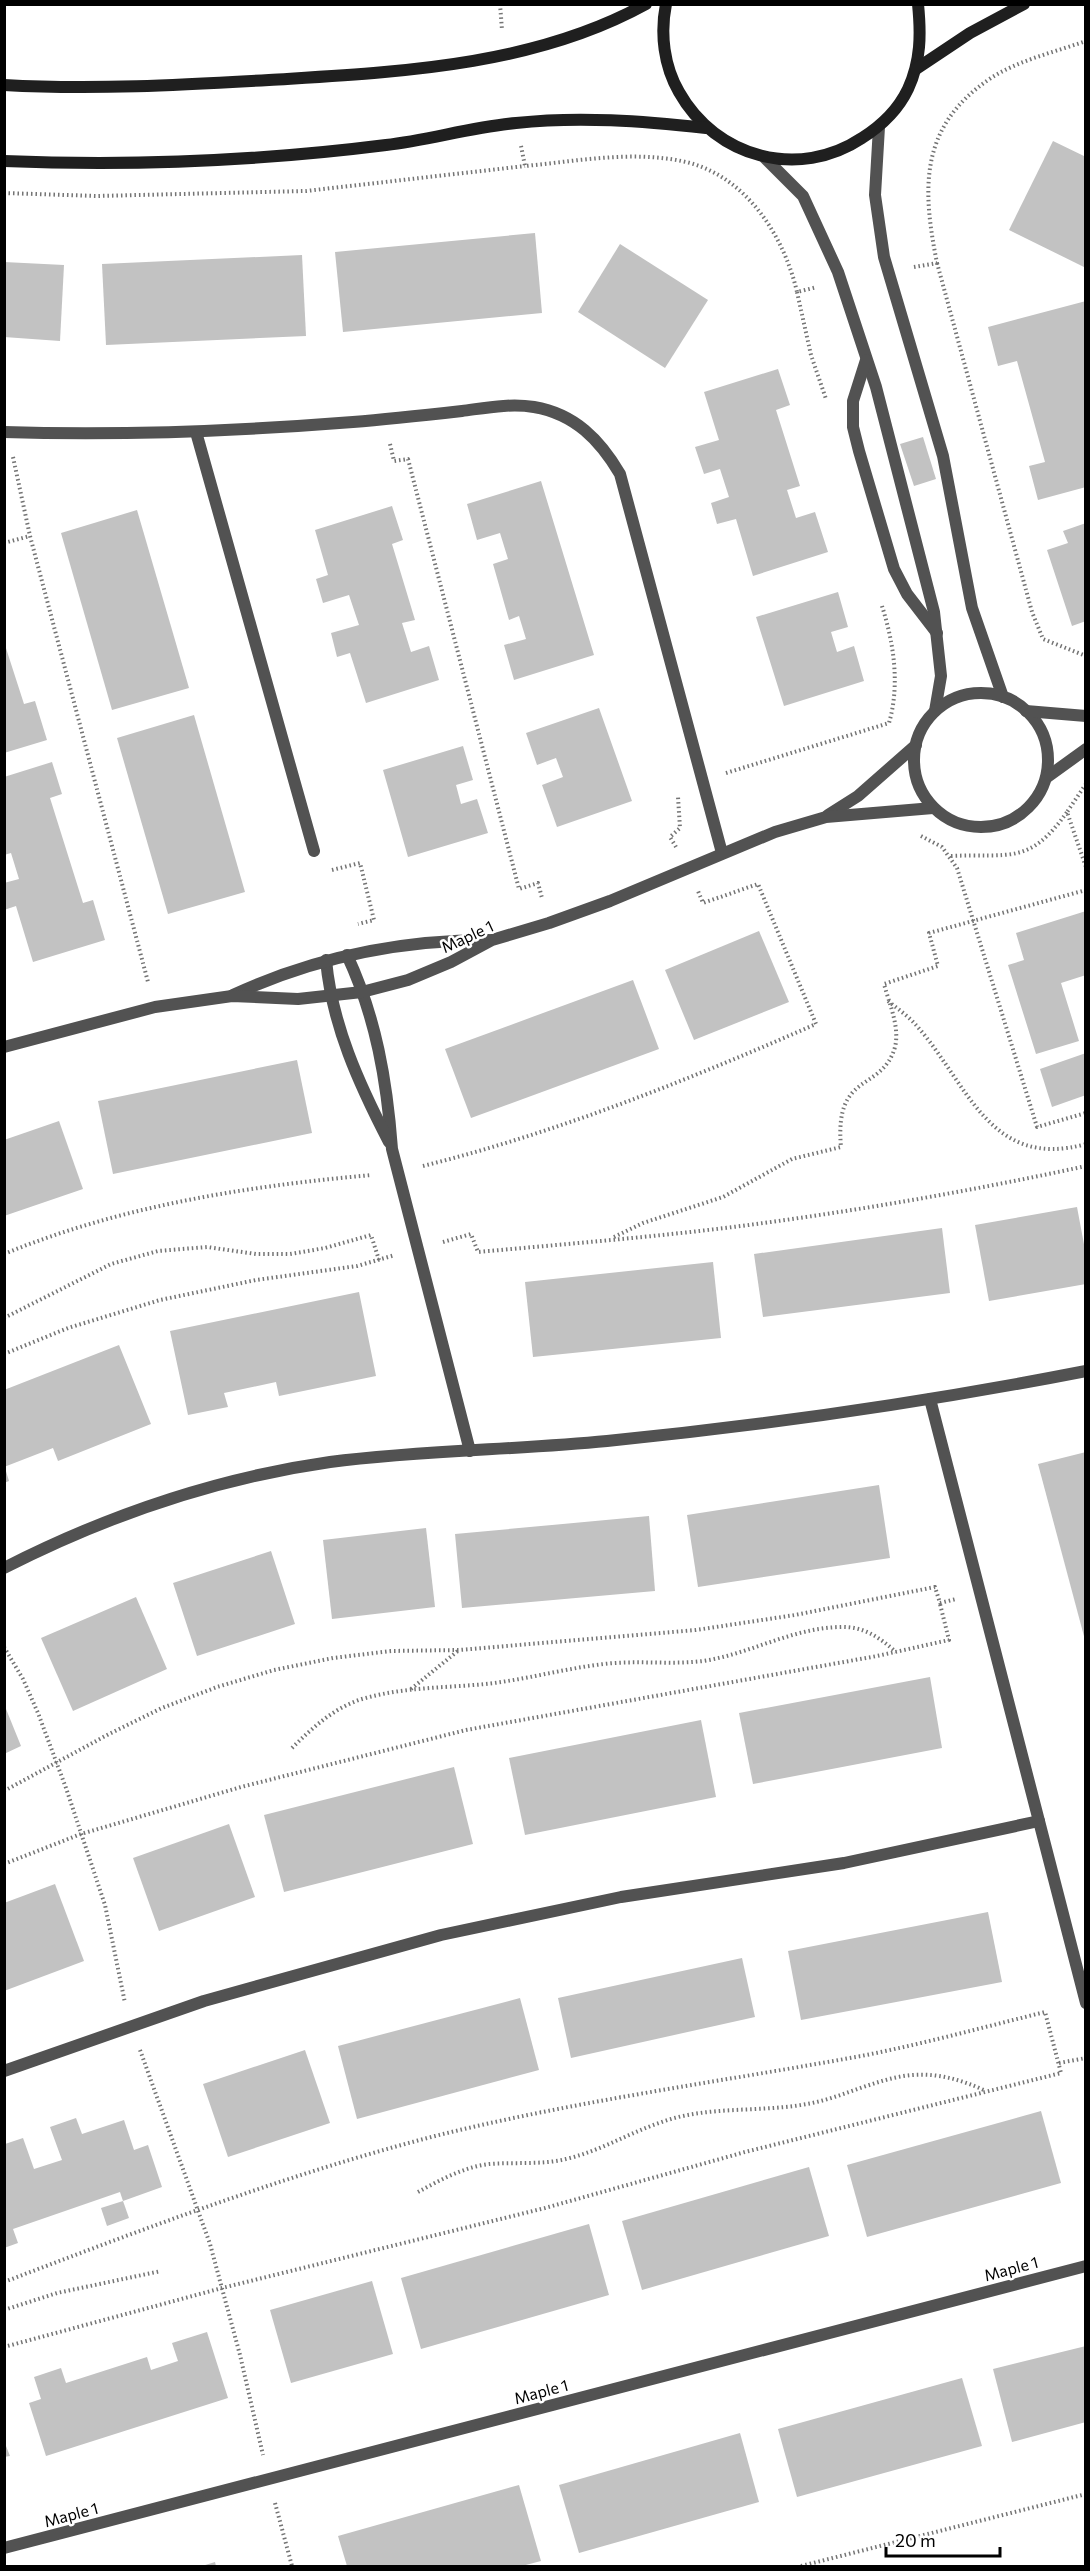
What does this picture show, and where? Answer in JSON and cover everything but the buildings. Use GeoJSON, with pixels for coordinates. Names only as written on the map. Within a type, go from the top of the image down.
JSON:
{"type":"FeatureCollection","features":[{"type":"Feature","properties":{"kind":"street"},"geometry":{"type":"LineString","coordinates":[[4,85],[186,85],[451,64],[522,52],[572,38],[621,18],[646,4]]}},
{"type":"Feature","properties":{"kind":"street"},"geometry":{"type":"LineString","coordinates":[[666,4],[662,21],[664,51],[672,80],[687,106],[706,128],[743,151],[765,158],[805,160],[845,150],[879,127],[907,90],[916,69],[921,34],[918,4]]}},
{"type":"Feature","properties":{"kind":"street"},"geometry":{"type":"LineString","coordinates":[[916,69],[970,33],[1024,4]]}},
{"type":"Feature","properties":{"kind":"street"},"geometry":{"type":"LineString","coordinates":[[4,161],[56,163],[222,160],[386,145],[516,123],[606,119],[706,128]]}},
{"type":"Feature","properties":{"kind":"street"},"geometry":{"type":"LineString","coordinates":[[879,127],[875,195],[882,246],[940,447],[972,608],[1003,697]]}},
{"type":"Feature","properties":{"kind":"street"},"geometry":{"type":"LineString","coordinates":[[765,158],[803,196],[841,282],[892,442],[927,578],[938,633],[941,676],[935,711]]}},
{"type":"Feature","properties":{"kind":"street"},"geometry":{"type":"LineString","coordinates":[[866,360],[853,401],[853,427],[859,451],[894,569],[907,594],[938,633]]}},
{"type":"Feature","properties":{"kind":"street"},"geometry":{"type":"LineString","coordinates":[[6,432],[196,432],[386,419],[506,405],[534,407],[561,414],[585,429],[605,449],[620,474],[722,853]]}},
{"type":"Feature","properties":{"kind":"street"},"geometry":{"type":"LineString","coordinates":[[196,432],[314,851]]}},
{"type":"Feature","properties":{"kind":"street"},"geometry":{"type":"LineString","coordinates":[[979,693],[1003,697],[1026,711],[1041,730],[1048,754],[1046,778],[1034,803],[1012,821],[984,828],[957,824],[933,808],[920,789],[914,767],[916,745],[923,727],[935,711],[955,698],[979,693]]}},
{"type":"Feature","properties":{"kind":"street"},"geometry":{"type":"LineString","coordinates":[[1026,711],[1086,716]]}},
{"type":"Feature","properties":{"kind":"street"},"geometry":{"type":"LineString","coordinates":[[826,816],[858,796],[916,745]]}},
{"type":"Feature","properties":{"kind":"street"},"geometry":{"type":"LineString","coordinates":[[1046,778],[1086,749]]}},
{"type":"Feature","properties":{"kind":"street","name":"Maple 1"},"geometry":{"type":"LineString","coordinates":[[4,1047],[155,1007],[232,996],[265,999],[331,997],[362,992],[408,980],[451,962],[492,940],[549,923],[722,853],[826,816],[933,808]]}},
{"type":"Feature","properties":{"kind":"street"},"geometry":{"type":"LineString","coordinates":[[232,996],[294,969],[347,955],[419,942],[492,940]]}},
{"type":"Feature","properties":{"kind":"street"},"geometry":{"type":"LineString","coordinates":[[347,955],[379,1045],[388,1098],[392,1149],[470,1451]]}},
{"type":"Feature","properties":{"kind":"street"},"geometry":{"type":"LineString","coordinates":[[326,960],[331,997],[348,1054],[392,1149]]}},
{"type":"Feature","properties":{"kind":"street"},"geometry":{"type":"LineString","coordinates":[[4,1568],[55,1542],[121,1515],[189,1493],[258,1475],[328,1462],[700,1432],[930,1399],[1086,1371]]}},
{"type":"Feature","properties":{"kind":"street"},"geometry":{"type":"LineString","coordinates":[[930,1399],[1086,2003]]}},
{"type":"Feature","properties":{"kind":"street"},"geometry":{"type":"LineString","coordinates":[[4,2071],[131,2025],[278,1978],[441,1935],[621,1898],[844,1863],[1039,1821]]}},
{"type":"Feature","properties":{"kind":"street","name":"Maple 1"},"geometry":{"type":"LineString","coordinates":[[4,2548],[1086,2266]]}},
{"type":"Feature","properties":{"kind":"path"},"geometry":{"type":"LineString","coordinates":[[1086,41],[992,78],[971,94],[953,114],[939,137],[930,162],[926,189],[928,216],[937,263],[1032,612],[1043,639],[1086,656]]}},
{"type":"Feature","properties":{"kind":"path"},"geometry":{"type":"LineString","coordinates":[[516,123],[525,166]]}},
{"type":"Feature","properties":{"kind":"path"},"geometry":{"type":"LineString","coordinates":[[4,193],[97,196],[306,191],[622,157],[687,162],[718,175],[747,197],[764,217],[792,268],[811,355],[829,410]]}},
{"type":"Feature","properties":{"kind":"path"},"geometry":{"type":"LineString","coordinates":[[889,271],[937,263]]}},
{"type":"Feature","properties":{"kind":"path"},"geometry":{"type":"LineString","coordinates":[[797,292],[841,282]]}},
{"type":"Feature","properties":{"kind":"path"},"geometry":{"type":"LineString","coordinates":[[386,419],[394,461],[408,459],[519,889],[538,883],[549,923]]}},
{"type":"Feature","properties":{"kind":"path"},"geometry":{"type":"LineString","coordinates":[[6,432],[30,536],[155,1007]]}},
{"type":"Feature","properties":{"kind":"path"},"geometry":{"type":"LineString","coordinates":[[4,543],[30,536]]}},
{"type":"Feature","properties":{"kind":"path"},"geometry":{"type":"LineString","coordinates":[[4,1254],[69,1231],[189,1200],[250,1189],[398,1173],[506,1144],[611,1109],[715,1068],[816,1024],[758,884],[703,903],[670,837],[680,828],[677,790],[889,723],[896,675],[882,605]]}},
{"type":"Feature","properties":{"kind":"path"},"geometry":{"type":"LineString","coordinates":[[951,856],[993,857],[1021,853],[1049,837],[1086,784]]}},
{"type":"Feature","properties":{"kind":"path"},"geometry":{"type":"LineString","coordinates":[[890,810],[900,824],[942,847],[951,856],[1036,1126],[1086,1113]]}},
{"type":"Feature","properties":{"kind":"path"},"geometry":{"type":"LineString","coordinates":[[1067,812],[1086,867]]}},
{"type":"Feature","properties":{"kind":"path"},"geometry":{"type":"LineString","coordinates":[[314,851],[321,873],[360,863],[374,920],[354,926]]}},
{"type":"Feature","properties":{"kind":"path"},"geometry":{"type":"LineString","coordinates":[[609,1240],[643,1223],[723,1197],[792,1159],[841,1147],[839,1125],[844,1104],[855,1088],[887,1064],[895,1047],[896,1028],[884,984],[938,966],[929,933],[1086,890]]}},
{"type":"Feature","properties":{"kind":"path"},"geometry":{"type":"LineString","coordinates":[[888,1001],[915,1023],[996,1130],[1032,1148],[1057,1150],[1086,1144]]}},
{"type":"Feature","properties":{"kind":"path"},"geometry":{"type":"LineString","coordinates":[[4,1354],[68,1328],[160,1300],[256,1280],[357,1266],[471,1234],[478,1252],[740,1226],[870,1208],[999,1185],[1086,1166]]}},
{"type":"Feature","properties":{"kind":"path"},"geometry":{"type":"LineString","coordinates":[[4,1318],[111,1264],[158,1251],[207,1247],[256,1254],[290,1254],[325,1248],[371,1235],[379,1260]]}},
{"type":"Feature","properties":{"kind":"path"},"geometry":{"type":"LineString","coordinates":[[4,1791],[162,1708],[217,1687],[274,1670],[333,1659],[391,1651],[459,1650],[696,1630],[795,1615],[935,1587],[950,1640],[896,1652],[466,1730],[252,1784],[81,1834],[4,1864]]}},
{"type":"Feature","properties":{"kind":"path"},"geometry":{"type":"LineString","coordinates":[[940,1603],[980,1593]]}},
{"type":"Feature","properties":{"kind":"path"},"geometry":{"type":"LineString","coordinates":[[292,1748],[334,1711],[359,1700],[411,1689],[510,1681],[609,1663],[674,1664],[706,1660],[792,1635],[841,1626],[862,1629],[880,1638],[896,1652]]}},
{"type":"Feature","properties":{"kind":"path"},"geometry":{"type":"LineString","coordinates":[[4,1647],[23,1679],[57,1764],[105,1905],[131,2025],[197,2209],[222,2288],[292,2566]]}},
{"type":"Feature","properties":{"kind":"path"},"geometry":{"type":"LineString","coordinates":[[411,1689],[459,1650]]}},
{"type":"Feature","properties":{"kind":"path"},"geometry":{"type":"LineString","coordinates":[[4,2282],[197,2209],[314,2171],[500,2121],[865,2055],[1045,2012],[1059,2063],[1061,2073],[745,2152],[533,2211],[222,2288],[4,2347]]}},
{"type":"Feature","properties":{"kind":"path"},"geometry":{"type":"LineString","coordinates":[[1059,2063],[1086,2058]]}},
{"type":"Feature","properties":{"kind":"path"},"geometry":{"type":"LineString","coordinates":[[418,2192],[451,2175],[487,2164],[560,2161],[594,2152],[659,2122],[692,2113],[768,2110],[807,2104],[910,2075],[936,2074],[963,2080],[987,2091]]}},
{"type":"Feature","properties":{"kind":"path"},"geometry":{"type":"LineString","coordinates":[[4,2310],[57,2293],[161,2271]]}},
{"type":"Feature","properties":{"kind":"path"},"geometry":{"type":"LineString","coordinates":[[801,2566],[1086,2494]]}}]}
